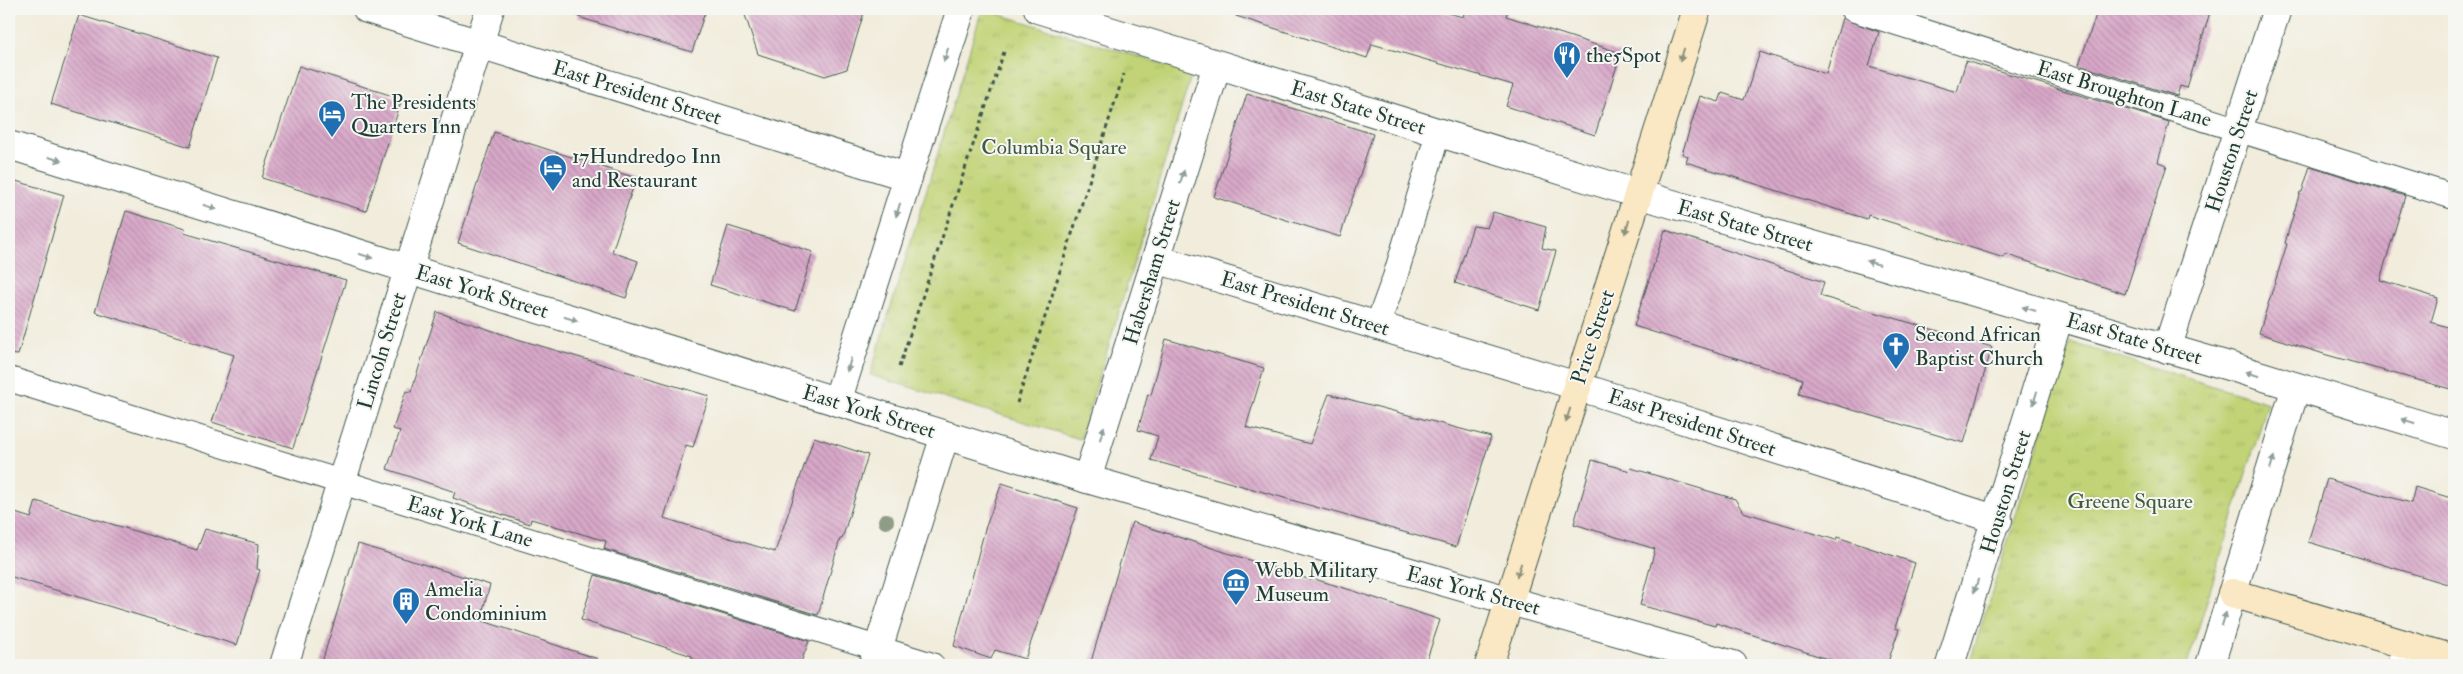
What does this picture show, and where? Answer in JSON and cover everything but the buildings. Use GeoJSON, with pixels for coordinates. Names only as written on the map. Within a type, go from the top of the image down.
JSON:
{"type":"FeatureCollection","features":[{"type":"Feature","properties":{"kind":"main road","name":"Price Street"},"geometry":{"type":"LineString","coordinates":[[1489,665],[1697,9]]}},
{"type":"Feature","properties":{"kind":"main road"},"geometry":{"type":"LineString","coordinates":[[2232,593],[2403,655],[2454,659]]}},
{"type":"Feature","properties":{"kind":"street","name":"East President Street"},"geometry":{"type":"LineString","coordinates":[[367,9],[908,177]]}},
{"type":"Feature","properties":{"kind":"street","name":"Lincoln Street"},"geometry":{"type":"LineString","coordinates":[[284,665],[490,9]]}},
{"type":"Feature","properties":{"kind":"street"},"geometry":{"type":"LineString","coordinates":[[838,402],[961,9]]}},
{"type":"Feature","properties":{"kind":"street","name":"East State Street"},"geometry":{"type":"LineString","coordinates":[[1038,9],[1084,16],[1217,65],[1638,194],[2454,435]]}},
{"type":"Feature","properties":{"kind":"street","name":"Houston Street"},"geometry":{"type":"LineString","coordinates":[[2167,349],[2277,9]]}},
{"type":"Feature","properties":{"kind":"street","name":"Habersham Street"},"geometry":{"type":"LineString","coordinates":[[1087,479],[1217,65]]}},
{"type":"Feature","properties":{"kind":"street","name":"East York Street"},"geometry":{"type":"LineString","coordinates":[[9,145],[1087,479],[1441,583],[1510,600],[1734,665]]}},
{"type":"Feature","properties":{"kind":"street","name":"East President Street"},"geometry":{"type":"LineString","coordinates":[[1156,259],[1577,386],[1998,520]]}},
{"type":"Feature","properties":{"kind":"street","name":"Houston Street"},"geometry":{"type":"LineString","coordinates":[[1950,665],[1998,520],[2060,318]]}},
{"type":"Feature","properties":{"kind":"street"},"geometry":{"type":"LineString","coordinates":[[2210,665],[2296,387]]}},
{"type":"Feature","properties":{"kind":"street"},"geometry":{"type":"LineString","coordinates":[[876,657],[945,435]]}},
{"type":"Feature","properties":{"kind":"lane","name":"East Broughton Lane"},"geometry":{"type":"LineString","coordinates":[[1852,9],[2454,197]]}},
{"type":"Feature","properties":{"kind":"lane"},"geometry":{"type":"LineString","coordinates":[[1377,326],[1395,277],[1438,132]]}},
{"type":"Feature","properties":{"kind":"lane","name":"East York Lane"},"geometry":{"type":"LineString","coordinates":[[9,379],[341,483],[876,657],[932,665]]}},
{"type":"Feature","properties":{"kind":"path"},"geometry":{"type":"LineString","coordinates":[[899,368],[1005,49]]}},
{"type":"Feature","properties":{"kind":"path"},"geometry":{"type":"LineString","coordinates":[[1017,403],[1124,74]]}},
{"type":"Feature","properties":{"kind":"green space","name":"Columbia Square"},"geometry":{"type":"Polygon","coordinates":[[[982,9],[1192,73],[1080,439],[870,375],[982,9]]]}},
{"type":"Feature","properties":{"kind":"green space","name":"Greene Square"},"geometry":{"type":"Polygon","coordinates":[[[2070,342],[2268,403],[2187,665],[1969,665],[2070,342]]]}},
{"type":"Feature","properties":{"kind":"place","name":"the5Spot"},"geometry":{"type":"Point","coordinates":[1567,79]}},
{"type":"Feature","properties":{"kind":"place","name":"The Presidents Quarters Inn"},"geometry":{"type":"Point","coordinates":[332,138]}},
{"type":"Feature","properties":{"kind":"place","name":"17Hundred90 Inn and Restaurant"},"geometry":{"type":"Point","coordinates":[553,192]}},
{"type":"Feature","properties":{"kind":"place","name":"Second African Baptist Church"},"geometry":{"type":"Point","coordinates":[1896,370]}},
{"type":"Feature","properties":{"kind":"place","name":"Webb Military Museum"},"geometry":{"type":"Point","coordinates":[1236,606]}},
{"type":"Feature","properties":{"kind":"place","name":"Amelia Condominium"},"geometry":{"type":"Point","coordinates":[406,625]}}]}
